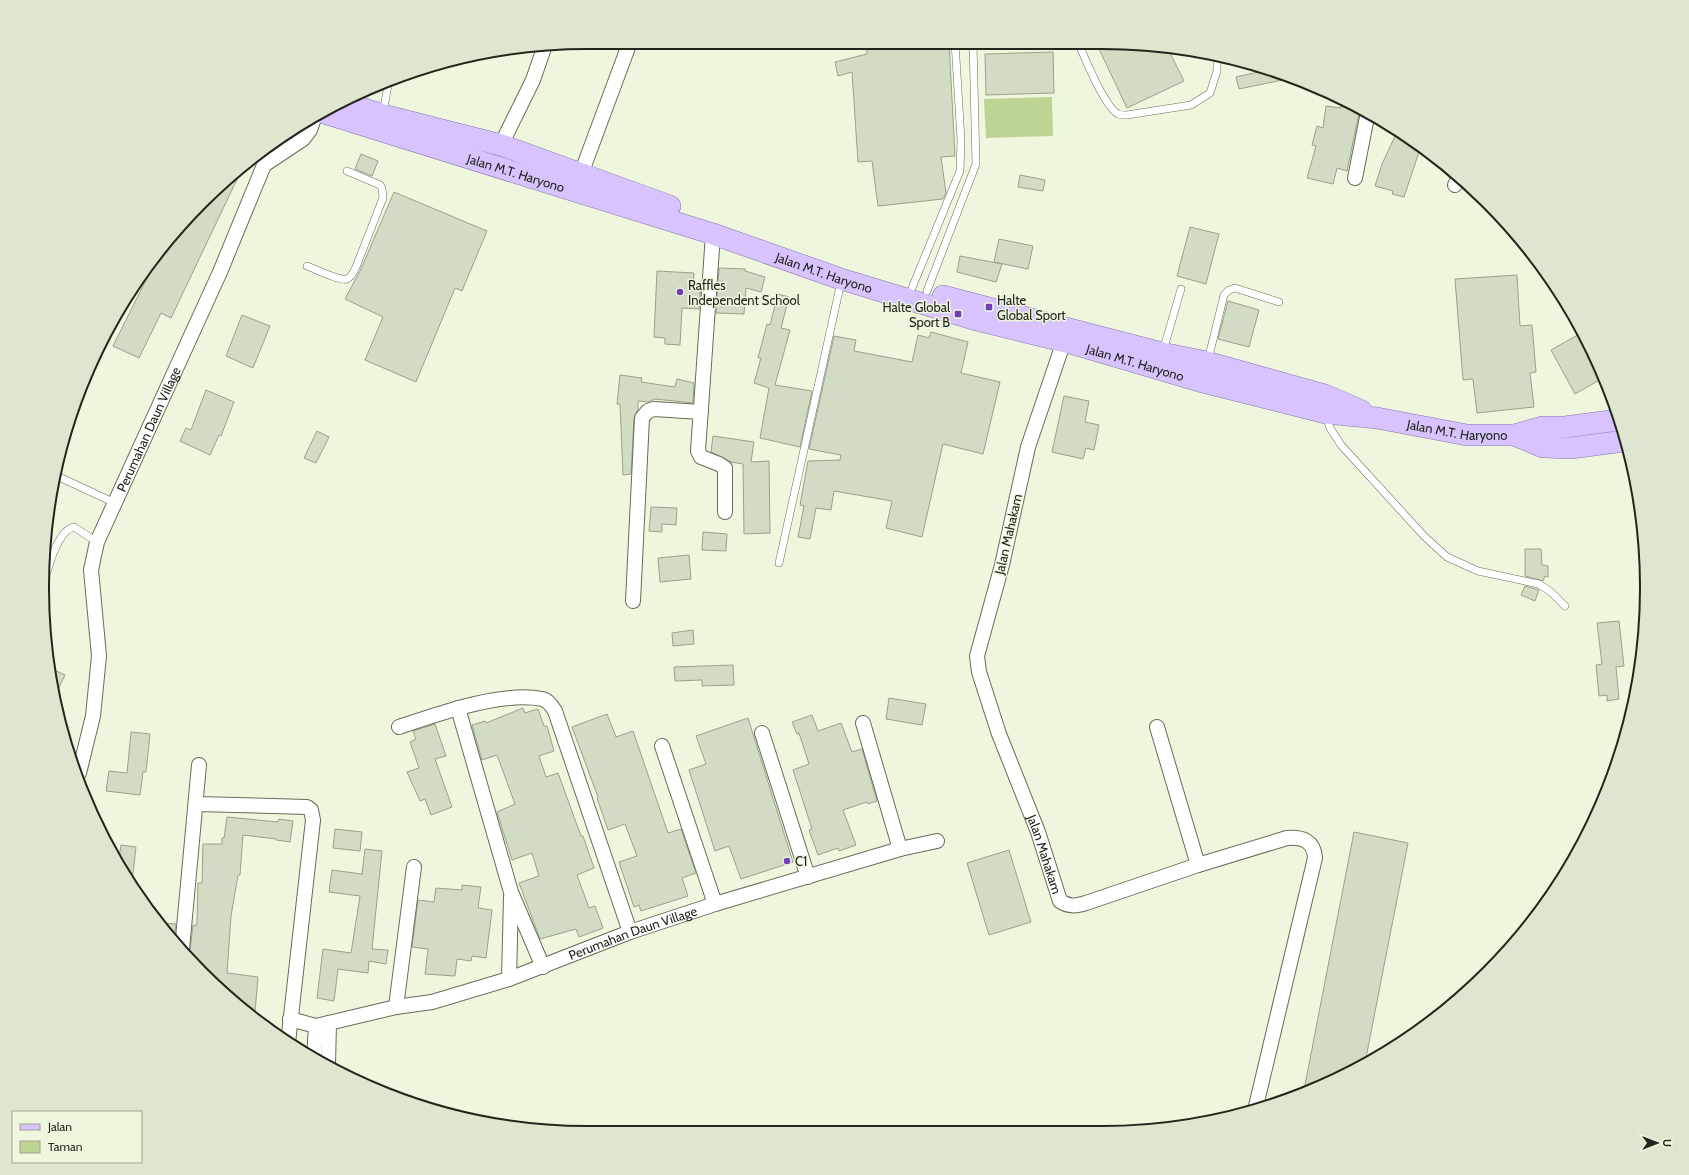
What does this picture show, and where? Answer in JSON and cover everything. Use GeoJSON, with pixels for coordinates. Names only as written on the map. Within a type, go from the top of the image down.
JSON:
{"type":"FeatureCollection","features":[{"type":"Feature","properties":{"kind":"main road","name":"Jalan M.T. Haryono"},"geometry":{"type":"LineString","coordinates":[[350,104],[383,115],[501,145],[815,259],[1087,340],[1199,381],[1326,413],[1377,418],[1467,435],[1514,435],[1542,427],[1565,427],[1613,421]]}},
{"type":"Feature","properties":{"kind":"main road","name":"Jalan M.T. Haryono"},"geometry":{"type":"LineString","coordinates":[[330,115],[366,124],[713,234],[842,280],[973,319],[1064,341],[1087,340],[1207,362],[1325,395],[1377,418]]}},
{"type":"Feature","properties":{"kind":"main road","name":"Jalan M.T. Haryono"},"geometry":{"type":"LineString","coordinates":[[1514,435],[1542,446],[1571,448],[1620,442]]}},
{"type":"Feature","properties":{"kind":"street"},"geometry":{"type":"LineString","coordinates":[[581,174],[627,49]]}},
{"type":"Feature","properties":{"kind":"street"},"geometry":{"type":"LineString","coordinates":[[501,145],[533,80],[543,51]]}},
{"type":"Feature","properties":{"kind":"street"},"geometry":{"type":"LineString","coordinates":[[1355,178],[1367,119]]}},
{"type":"Feature","properties":{"kind":"street","name":"Perumahan Daun Village"},"geometry":{"type":"LineString","coordinates":[[81,769],[93,716],[98,656],[91,570],[97,542],[220,272],[263,160],[303,139],[310,130],[312,125]]}},
{"type":"Feature","properties":{"kind":"street"},"geometry":{"type":"LineString","coordinates":[[713,234],[698,451],[701,458],[719,464],[725,468],[725,512]]}},
{"type":"Feature","properties":{"kind":"street","name":"Jalan Mahakam"},"geometry":{"type":"LineString","coordinates":[[1064,341],[1028,446],[1002,565],[977,656],[979,672],[999,734],[1038,832],[1060,901],[1066,905],[1074,906],[1086,903],[1198,865],[1287,838],[1298,837],[1310,842],[1314,850],[1315,858],[1257,1103]]}},
{"type":"Feature","properties":{"kind":"street"},"geometry":{"type":"LineString","coordinates":[[633,601],[642,418],[648,411],[654,409],[701,412]]}},
{"type":"Feature","properties":{"kind":"street"},"geometry":{"type":"LineString","coordinates":[[399,727],[458,708],[510,698],[543,699],[550,704],[555,711],[630,932]]}},
{"type":"Feature","properties":{"kind":"street"},"geometry":{"type":"LineString","coordinates":[[458,708],[511,892],[543,967]]}},
{"type":"Feature","properties":{"kind":"street"},"geometry":{"type":"LineString","coordinates":[[863,723],[900,849]]}},
{"type":"Feature","properties":{"kind":"street"},"geometry":{"type":"LineString","coordinates":[[1157,726],[1198,865]]}},
{"type":"Feature","properties":{"kind":"street"},"geometry":{"type":"LineString","coordinates":[[762,733],[808,876]]}},
{"type":"Feature","properties":{"kind":"street"},"geometry":{"type":"LineString","coordinates":[[662,746],[715,904]]}},
{"type":"Feature","properties":{"kind":"street"},"geometry":{"type":"LineString","coordinates":[[183,943],[199,765]]}},
{"type":"Feature","properties":{"kind":"street"},"geometry":{"type":"LineString","coordinates":[[196,804],[307,807],[311,810],[313,820],[289,1035]]}},
{"type":"Feature","properties":{"kind":"street","name":"Perumahan Daun Village"},"geometry":{"type":"LineString","coordinates":[[322,1024],[396,1006],[432,1002],[543,967],[630,932],[715,904],[900,849],[937,841]]}},
{"type":"Feature","properties":{"kind":"street"},"geometry":{"type":"LineString","coordinates":[[396,1006],[414,867]]}},
{"type":"Feature","properties":{"kind":"street"},"geometry":{"type":"LineString","coordinates":[[508,979],[511,892]]}},
{"type":"Feature","properties":{"kind":"street"},"geometry":{"type":"LineString","coordinates":[[290,1019],[322,1024]]}},
{"type":"Feature","properties":{"kind":"street"},"geometry":{"type":"LineString","coordinates":[[315,1052],[322,1024]]}},
{"type":"Feature","properties":{"kind":"street"},"geometry":{"type":"LineString","coordinates":[[322,1024],[327,1059]]}},
{"type":"Feature","properties":{"kind":"lane"},"geometry":{"type":"LineString","coordinates":[[920,290],[960,171],[961,145],[955,49]]}},
{"type":"Feature","properties":{"kind":"lane"},"geometry":{"type":"LineString","coordinates":[[920,290],[976,164],[974,144],[973,49]]}},
{"type":"Feature","properties":{"kind":"lane"},"geometry":{"type":"LineString","coordinates":[[1081,49],[1093,76],[1111,106],[1118,114],[1127,115],[1191,105],[1210,93],[1217,71],[1217,61]]}},
{"type":"Feature","properties":{"kind":"lane"},"geometry":{"type":"LineString","coordinates":[[383,115],[388,88]]}},
{"type":"Feature","properties":{"kind":"lane"},"geometry":{"type":"LineString","coordinates":[[961,145],[974,144]]}},
{"type":"Feature","properties":{"kind":"lane"},"geometry":{"type":"LineString","coordinates":[[307,266],[338,278],[346,279],[352,276],[384,198],[384,193],[380,185],[347,171]]}},
{"type":"Feature","properties":{"kind":"lane"},"geometry":{"type":"LineString","coordinates":[[957,178],[968,182]]}},
{"type":"Feature","properties":{"kind":"lane"},"geometry":{"type":"LineString","coordinates":[[779,563],[842,280]]}},
{"type":"Feature","properties":{"kind":"lane"},"geometry":{"type":"LineString","coordinates":[[1207,362],[1224,295],[1229,290],[1235,288],[1279,302]]}},
{"type":"Feature","properties":{"kind":"lane"},"geometry":{"type":"LineString","coordinates":[[1162,353],[1180,290]]}},
{"type":"Feature","properties":{"kind":"lane"},"geometry":{"type":"LineString","coordinates":[[1326,413],[1330,428],[1341,445],[1424,536],[1447,557],[1478,571],[1539,584],[1551,592],[1565,606]]}},
{"type":"Feature","properties":{"kind":"lane"},"geometry":{"type":"LineString","coordinates":[[60,477],[114,503]]}},
{"type":"Feature","properties":{"kind":"lane"},"geometry":{"type":"LineString","coordinates":[[50,561],[66,531],[74,526],[97,542]]}},
{"type":"Feature","properties":{"kind":"green space"},"geometry":{"type":"Polygon","coordinates":[[[1052,97],[1053,136],[986,138],[984,99],[1052,97]]]}},
{"type":"Feature","properties":{"kind":"building"},"geometry":{"type":"Polygon","coordinates":[[[867,49],[949,49],[955,156],[941,157],[946,193],[943,199],[878,206],[872,161],[858,162],[852,72],[838,76],[835,62],[867,54],[867,49]]]}},
{"type":"Feature","properties":{"kind":"building"},"geometry":{"type":"Polygon","coordinates":[[[1099,49],[1137,50],[1170,54],[1184,81],[1127,108],[1099,49]]]}},
{"type":"Feature","properties":{"kind":"building"},"geometry":{"type":"Polygon","coordinates":[[[1053,52],[1054,93],[986,95],[985,54],[1053,52]]]}},
{"type":"Feature","properties":{"kind":"building"},"geometry":{"type":"Polygon","coordinates":[[[1257,72],[1281,80],[1239,89],[1236,77],[1257,72]]]}},
{"type":"Feature","properties":{"kind":"building"},"geometry":{"type":"Polygon","coordinates":[[[1326,106],[1341,108],[1341,106],[1359,115],[1347,171],[1337,168],[1333,184],[1307,178],[1316,146],[1312,145],[1317,126],[1323,128],[1326,106]]]}},
{"type":"Feature","properties":{"kind":"building"},"geometry":{"type":"Polygon","coordinates":[[[1395,136],[1419,153],[1404,197],[1392,194],[1393,191],[1375,186],[1382,164],[1395,136]]]}},
{"type":"Feature","properties":{"kind":"building"},"geometry":{"type":"Polygon","coordinates":[[[361,154],[378,161],[372,176],[355,169],[361,154]]]}},
{"type":"Feature","properties":{"kind":"building"},"geometry":{"type":"Polygon","coordinates":[[[1020,175],[1045,180],[1043,191],[1018,187],[1020,175]]]}},
{"type":"Feature","properties":{"kind":"building"},"geometry":{"type":"Polygon","coordinates":[[[237,179],[171,318],[161,313],[139,358],[113,346],[147,279],[160,260],[183,232],[237,179]]]}},
{"type":"Feature","properties":{"kind":"building"},"geometry":{"type":"Polygon","coordinates":[[[394,192],[487,231],[462,291],[455,288],[416,382],[365,360],[383,317],[345,299],[361,269],[394,192]]]}},
{"type":"Feature","properties":{"kind":"building"},"geometry":{"type":"Polygon","coordinates":[[[1190,227],[1219,234],[1206,284],[1177,276],[1190,227]]]}},
{"type":"Feature","properties":{"kind":"building"},"geometry":{"type":"Polygon","coordinates":[[[999,239],[1033,246],[1028,269],[994,262],[999,239]]]}},
{"type":"Feature","properties":{"kind":"building"},"geometry":{"type":"Polygon","coordinates":[[[960,256],[1002,264],[996,282],[957,272],[960,256]]]}},
{"type":"Feature","properties":{"kind":"building"},"geometry":{"type":"Polygon","coordinates":[[[719,268],[745,269],[745,271],[765,277],[761,292],[746,288],[744,314],[716,313],[719,268]]]}},
{"type":"Feature","properties":{"kind":"building","name":"Raffles Independent School"},"geometry":{"type":"Polygon","coordinates":[[[657,271],[694,273],[693,284],[701,284],[699,309],[682,308],[680,345],[665,344],[665,338],[654,337],[657,271]]]}},
{"type":"Feature","properties":{"kind":"building"},"geometry":{"type":"Polygon","coordinates":[[[1517,275],[1520,326],[1532,325],[1536,372],[1530,373],[1534,407],[1477,413],[1473,379],[1463,380],[1455,279],[1517,275]]]}},
{"type":"Feature","properties":{"kind":"building"},"geometry":{"type":"Polygon","coordinates":[[[778,294],[789,297],[781,328],[790,330],[775,385],[812,391],[800,447],[760,438],[769,388],[754,383],[761,358],[758,358],[767,324],[770,325],[778,294]]]}},
{"type":"Feature","properties":{"kind":"building"},"geometry":{"type":"Polygon","coordinates":[[[1228,301],[1259,310],[1249,347],[1218,339],[1228,301]]]}},
{"type":"Feature","properties":{"kind":"building"},"geometry":{"type":"Polygon","coordinates":[[[242,315],[270,326],[253,368],[226,356],[242,315]]]}},
{"type":"Feature","properties":{"kind":"building"},"geometry":{"type":"Polygon","coordinates":[[[931,332],[968,342],[961,373],[1000,382],[983,454],[943,444],[922,537],[886,528],[892,501],[834,491],[831,510],[816,508],[810,539],[798,537],[804,506],[800,505],[808,461],[840,460],[841,455],[809,449],[834,336],[856,340],[854,351],[912,362],[918,335],[929,338],[931,332]]]}},
{"type":"Feature","properties":{"kind":"building"},"geometry":{"type":"Polygon","coordinates":[[[1577,335],[1599,381],[1575,394],[1551,350],[1577,335]]]}},
{"type":"Feature","properties":{"kind":"building"},"geometry":{"type":"Polygon","coordinates":[[[620,375],[642,378],[641,382],[675,387],[677,379],[694,383],[693,403],[655,399],[648,402],[638,401],[638,409],[634,418],[631,474],[623,475],[620,404],[617,404],[620,375]]]}},
{"type":"Feature","properties":{"kind":"building"},"geometry":{"type":"Polygon","coordinates":[[[206,390],[234,402],[221,436],[219,435],[210,455],[180,441],[186,428],[191,430],[206,390]]]}},
{"type":"Feature","properties":{"kind":"building"},"geometry":{"type":"Polygon","coordinates":[[[1064,396],[1089,401],[1085,422],[1099,425],[1094,450],[1086,448],[1083,459],[1052,452],[1064,396]]]}},
{"type":"Feature","properties":{"kind":"building"},"geometry":{"type":"Polygon","coordinates":[[[317,431],[329,437],[316,463],[304,458],[317,431]]]}},
{"type":"Feature","properties":{"kind":"building"},"geometry":{"type":"Polygon","coordinates":[[[713,436],[754,442],[751,462],[769,461],[770,533],[744,534],[743,464],[731,462],[711,452],[713,436]]]}},
{"type":"Feature","properties":{"kind":"building"},"geometry":{"type":"Polygon","coordinates":[[[651,507],[677,508],[676,525],[662,524],[662,532],[649,531],[651,507]]]}},
{"type":"Feature","properties":{"kind":"building"},"geometry":{"type":"Polygon","coordinates":[[[703,532],[727,534],[726,551],[702,550],[703,532]]]}},
{"type":"Feature","properties":{"kind":"building"},"geometry":{"type":"Polygon","coordinates":[[[1525,549],[1541,549],[1542,565],[1548,566],[1548,577],[1545,576],[1543,581],[1525,576],[1525,549]]]}},
{"type":"Feature","properties":{"kind":"building"},"geometry":{"type":"Polygon","coordinates":[[[689,555],[691,579],[660,582],[658,558],[689,555]]]}},
{"type":"Feature","properties":{"kind":"building"},"geometry":{"type":"Polygon","coordinates":[[[1525,586],[1539,590],[1535,601],[1521,595],[1525,586]]]}},
{"type":"Feature","properties":{"kind":"building"},"geometry":{"type":"Polygon","coordinates":[[[1619,621],[1624,666],[1616,667],[1619,699],[1607,701],[1607,695],[1599,696],[1596,665],[1602,664],[1597,623],[1619,621]]]}},
{"type":"Feature","properties":{"kind":"building"},"geometry":{"type":"Polygon","coordinates":[[[693,630],[694,644],[673,646],[672,633],[693,630]]]}},
{"type":"Feature","properties":{"kind":"building"},"geometry":{"type":"Polygon","coordinates":[[[733,665],[734,685],[702,686],[702,680],[675,681],[674,667],[733,665]]]}},
{"type":"Feature","properties":{"kind":"building"},"geometry":{"type":"Polygon","coordinates":[[[56,671],[65,675],[58,689],[56,671]]]}},
{"type":"Feature","properties":{"kind":"building"},"geometry":{"type":"Polygon","coordinates":[[[889,698],[926,704],[922,725],[886,719],[889,698]]]}},
{"type":"Feature","properties":{"kind":"building"},"geometry":{"type":"Polygon","coordinates":[[[523,708],[525,713],[538,709],[544,726],[547,726],[554,751],[539,756],[546,777],[558,773],[594,868],[577,875],[589,908],[595,906],[603,928],[579,937],[576,929],[540,939],[519,883],[539,876],[532,853],[512,860],[497,812],[515,804],[497,755],[482,760],[472,725],[485,721],[486,723],[523,708]]]}},
{"type":"Feature","properties":{"kind":"building"},"geometry":{"type":"Polygon","coordinates":[[[607,714],[616,737],[633,731],[668,833],[681,829],[696,873],[682,878],[688,896],[641,911],[639,905],[634,907],[619,862],[637,856],[625,824],[608,830],[597,798],[598,797],[572,727],[607,714]]]}},
{"type":"Feature","properties":{"kind":"building"},"geometry":{"type":"Polygon","coordinates":[[[812,715],[818,731],[841,723],[852,752],[862,749],[877,801],[868,804],[867,802],[843,810],[856,845],[839,851],[838,848],[818,855],[809,830],[812,829],[793,770],[809,764],[799,733],[797,734],[792,722],[812,715]]]}},
{"type":"Feature","properties":{"kind":"building"},"geometry":{"type":"Polygon","coordinates":[[[748,718],[793,862],[741,879],[729,846],[715,851],[689,770],[706,764],[696,736],[748,718]]]}},
{"type":"Feature","properties":{"kind":"building"},"geometry":{"type":"Polygon","coordinates":[[[435,724],[446,756],[435,759],[452,807],[431,815],[425,799],[420,801],[407,772],[419,768],[410,742],[416,739],[413,731],[435,724]]]}},
{"type":"Feature","properties":{"kind":"building"},"geometry":{"type":"Polygon","coordinates":[[[131,732],[150,734],[146,772],[143,772],[140,795],[106,791],[109,771],[127,773],[131,732]]]}},
{"type":"Feature","properties":{"kind":"building"},"geometry":{"type":"Polygon","coordinates":[[[227,817],[278,822],[279,819],[293,821],[290,842],[243,835],[240,875],[238,875],[231,916],[227,973],[258,977],[255,1011],[232,992],[190,950],[193,925],[196,926],[197,922],[198,883],[202,883],[203,844],[222,844],[222,838],[224,838],[227,817]]]}},
{"type":"Feature","properties":{"kind":"building"},"geometry":{"type":"Polygon","coordinates":[[[335,829],[362,832],[360,851],[333,848],[335,829]]]}},
{"type":"Feature","properties":{"kind":"building"},"geometry":{"type":"Polygon","coordinates":[[[1354,832],[1408,843],[1366,1056],[1305,1086],[1354,832]]]}},
{"type":"Feature","properties":{"kind":"building"},"geometry":{"type":"Polygon","coordinates":[[[121,845],[136,847],[133,874],[132,874],[120,854],[121,845]]]}},
{"type":"Feature","properties":{"kind":"building"},"geometry":{"type":"Polygon","coordinates":[[[365,849],[382,851],[372,949],[388,950],[386,964],[369,961],[368,973],[338,969],[334,1001],[317,998],[323,949],[351,953],[360,896],[329,892],[332,870],[362,874],[365,849]]]}},
{"type":"Feature","properties":{"kind":"building"},"geometry":{"type":"Polygon","coordinates":[[[1009,850],[1031,922],[989,935],[967,863],[1009,850]]]}},
{"type":"Feature","properties":{"kind":"building"},"geometry":{"type":"Polygon","coordinates":[[[462,885],[481,887],[478,908],[492,910],[486,958],[472,956],[471,961],[457,959],[455,976],[425,974],[428,949],[412,947],[418,900],[434,902],[436,888],[462,890],[462,885]]]}},
{"type":"Feature","properties":{"kind":"building"},"geometry":{"type":"Polygon","coordinates":[[[167,923],[176,924],[175,933],[167,923]]]}},
{"type":"Feature","properties":{"kind":"place","name":"Raffles Independent School"},"geometry":{"type":"Point","coordinates":[680,292]}},
{"type":"Feature","properties":{"kind":"place","name":"Halte Global Sport"},"geometry":{"type":"Point","coordinates":[989,307]}},
{"type":"Feature","properties":{"kind":"place","name":"Halte Global Sport B"},"geometry":{"type":"Point","coordinates":[958,314]}},
{"type":"Feature","properties":{"kind":"place","name":"C1"},"geometry":{"type":"Point","coordinates":[787,861]}}]}
